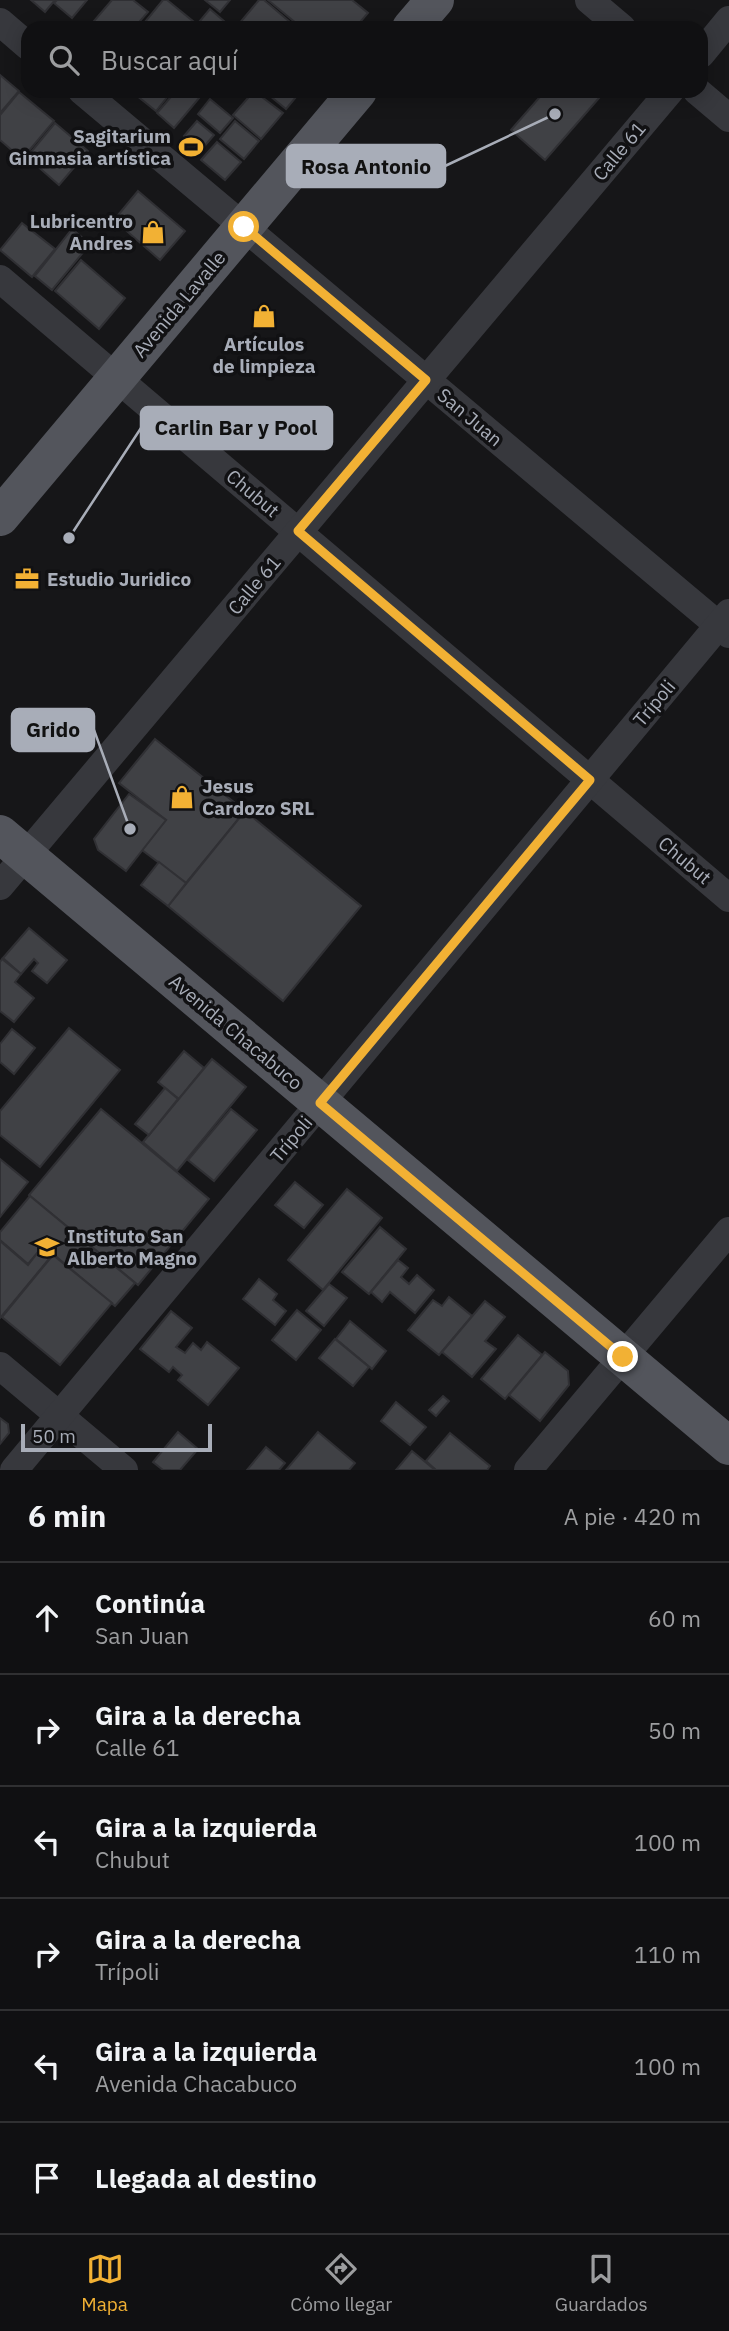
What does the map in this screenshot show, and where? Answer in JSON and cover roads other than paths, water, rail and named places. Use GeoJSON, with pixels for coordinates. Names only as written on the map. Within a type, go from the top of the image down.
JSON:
{"type":"FeatureCollection","features":[{"type":"Feature","properties":{"kind":"main road"},"geometry":{"type":"LineString","coordinates":[[417,21],[435,0]]}},
{"type":"Feature","properties":{"kind":"main road","name":"Avenida Lavalle"},"geometry":{"type":"LineString","coordinates":[[0,517],[352,98]]}},
{"type":"Feature","properties":{"kind":"main road","name":"Avenida Chacabuco"},"geometry":{"type":"LineString","coordinates":[[13,845],[729,1446]]}},
{"type":"Feature","properties":{"kind":"street"},"geometry":{"type":"LineString","coordinates":[[589,0],[614,21]]}},
{"type":"Feature","properties":{"kind":"street"},"geometry":{"type":"LineString","coordinates":[[708,46],[729,20]]}},
{"type":"Feature","properties":{"kind":"street"},"geometry":{"type":"LineString","coordinates":[[0,22],[21,40]]}},
{"type":"Feature","properties":{"kind":"street","name":"San Juan"},"geometry":{"type":"LineString","coordinates":[[90,98],[426,380],[726,625]]}},
{"type":"Feature","properties":{"kind":"street","name":"Calle 61"},"geometry":{"type":"LineString","coordinates":[[0,886],[13,845],[298,531],[664,98]]}},
{"type":"Feature","properties":{"kind":"street"},"geometry":{"type":"LineString","coordinates":[[705,98],[729,118]]}},
{"type":"Feature","properties":{"kind":"street","name":"Chubut"},"geometry":{"type":"LineString","coordinates":[[0,279],[729,898]]}},
{"type":"Feature","properties":{"kind":"street","name":"Trípoli"},"geometry":{"type":"LineString","coordinates":[[14,1470],[590,780],[726,625]]}},
{"type":"Feature","properties":{"kind":"street"},"geometry":{"type":"LineString","coordinates":[[528,1470],[729,1231]]}},
{"type":"Feature","properties":{"kind":"street"},"geometry":{"type":"LineString","coordinates":[[0,1366],[124,1470]]}},
{"type":"Feature","properties":{"kind":"place","name":"Rosa Antonio"},"geometry":{"type":"Point","coordinates":[555,114]}},
{"type":"Feature","properties":{"kind":"place","name":"Sagitarium Gimnasia artística"},"geometry":{"type":"Point","coordinates":[191,147]}},
{"type":"Feature","properties":{"kind":"place","name":"Lubricentro Andres"},"geometry":{"type":"Point","coordinates":[153,232]}},
{"type":"Feature","properties":{"kind":"place","name":"Artículos de limpieza"},"geometry":{"type":"Point","coordinates":[264,316]}},
{"type":"Feature","properties":{"kind":"place","name":"Carlin Bar y Pool"},"geometry":{"type":"Point","coordinates":[69,538]}},
{"type":"Feature","properties":{"kind":"place","name":"Estudio Juridico"},"geometry":{"type":"Point","coordinates":[27,579]}},
{"type":"Feature","properties":{"kind":"place","name":"Jesus Cardozo SRL"},"geometry":{"type":"Point","coordinates":[182,797]}},
{"type":"Feature","properties":{"kind":"place","name":"Grido"},"geometry":{"type":"Point","coordinates":[130,829]}},
{"type":"Feature","properties":{"kind":"place","name":"Instituto San Alberto Magno"},"geometry":{"type":"Point","coordinates":[47,1247]}}]}
